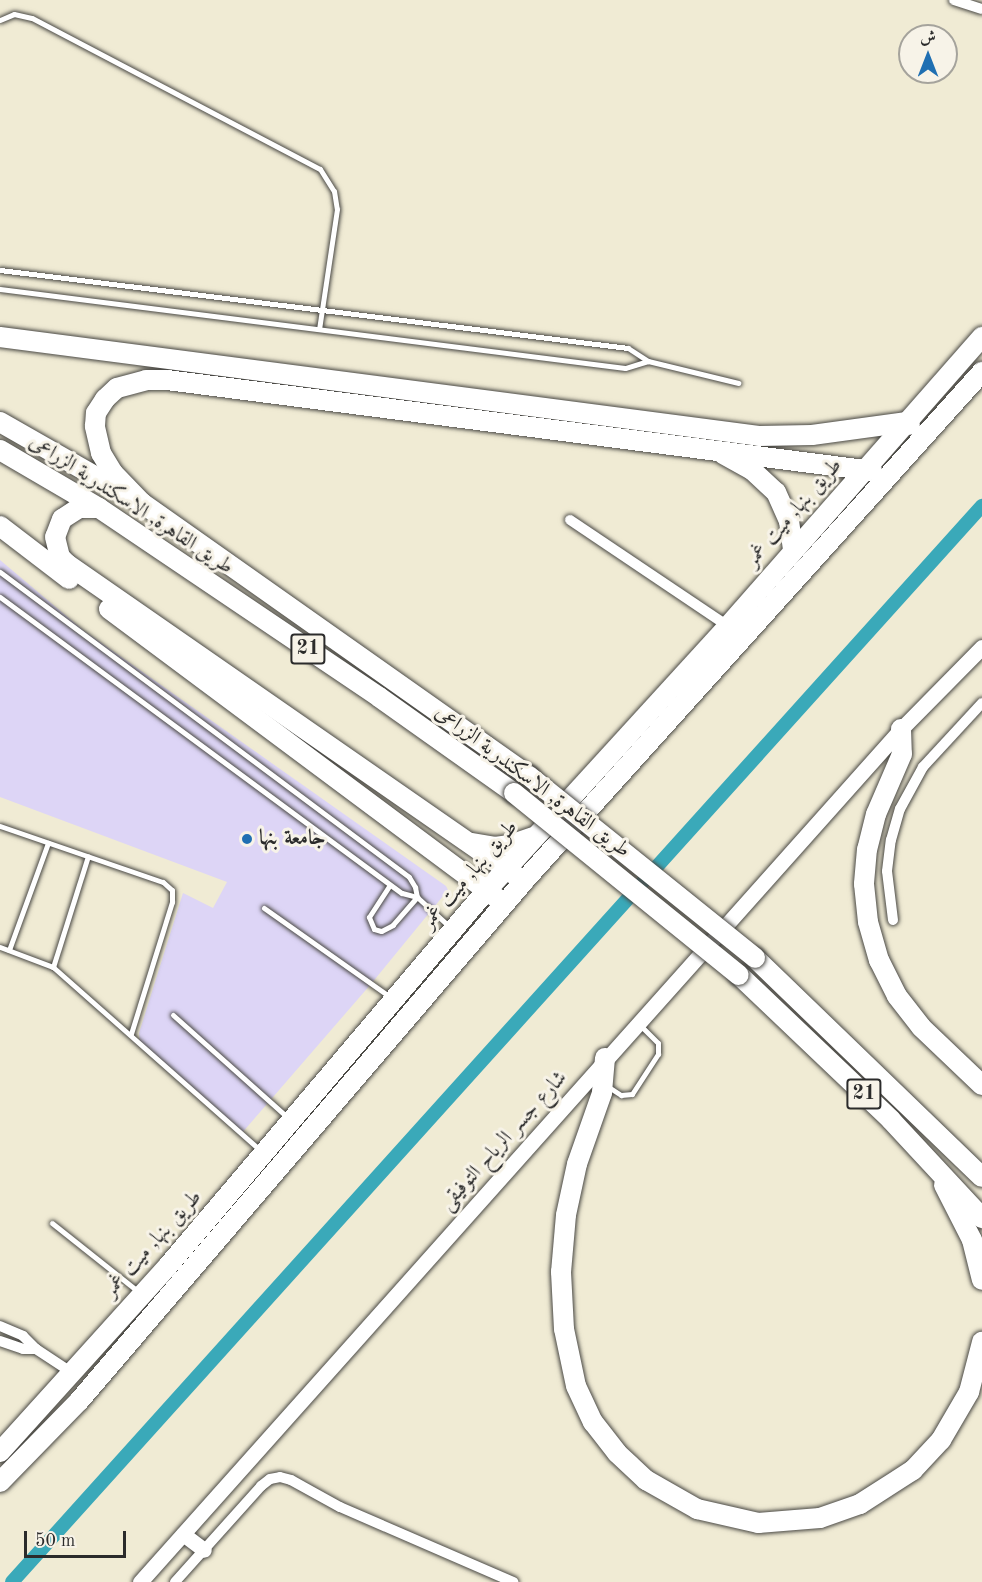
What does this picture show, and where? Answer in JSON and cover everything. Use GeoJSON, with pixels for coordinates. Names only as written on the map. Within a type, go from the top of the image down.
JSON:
{"type":"FeatureCollection","features":[{"type":"Feature","properties":{"kind":"highway"},"geometry":{"type":"LineString","coordinates":[[0,337],[759,436],[812,435],[907,422],[926,436]]}},
{"type":"Feature","properties":{"kind":"highway","name":"طريق بنها, ميت غمر"},"geometry":{"type":"LineString","coordinates":[[0,1452],[265,1154],[487,890],[728,626],[982,337]]}},
{"type":"Feature","properties":{"kind":"highway","name":"طريق بنها, ميت غمر"},"geometry":{"type":"LineString","coordinates":[[0,1482],[79,1401],[524,881],[982,372]]}},
{"type":"Feature","properties":{"kind":"highway"},"geometry":{"type":"LineString","coordinates":[[142,503],[113,473],[101,453],[95,426],[96,413],[105,399],[117,388],[146,380],[167,380],[892,473]]}},
{"type":"Feature","properties":{"kind":"highway","name":"طريق القاهرة, الاسكندرية الزراعى"},"geometry":{"type":"LineString","coordinates":[[0,422],[142,503],[529,777],[755,958],[982,1177]]}},
{"type":"Feature","properties":{"kind":"highway"},"geometry":{"type":"LineString","coordinates":[[713,449],[752,470],[776,492],[789,521],[793,550]]}},
{"type":"Feature","properties":{"kind":"highway","name":"طريق القاهرة, الاسكندرية الزراعى"},"geometry":{"type":"LineString","coordinates":[[0,450],[99,508],[379,697],[514,793],[739,975],[891,1120],[982,1218]]}},
{"type":"Feature","properties":{"kind":"highway"},"geometry":{"type":"LineString","coordinates":[[99,508],[89,507],[70,512],[57,528],[56,548],[67,564],[524,881]]}},
{"type":"Feature","properties":{"kind":"highway"},"geometry":{"type":"LineString","coordinates":[[0,526],[504,904]]}},
{"type":"Feature","properties":{"kind":"highway"},"geometry":{"type":"LineString","coordinates":[[901,729],[902,754],[876,814],[867,849],[864,884],[868,922],[879,960],[897,996],[921,1027],[982,1085]]}},
{"type":"Feature","properties":{"kind":"highway"},"geometry":{"type":"LineString","coordinates":[[466,842],[503,846],[538,834]]}},
{"type":"Feature","properties":{"kind":"highway"},"geometry":{"type":"LineString","coordinates":[[605,1058],[597,1079],[566,1215],[561,1281],[566,1348],[576,1386],[604,1438],[631,1468],[662,1491],[716,1515],[758,1522],[820,1518],[860,1504],[913,1470],[941,1440],[969,1392],[982,1342]]}},
{"type":"Feature","properties":{"kind":"highway"},"geometry":{"type":"LineString","coordinates":[[933,1164],[972,1240],[982,1280]]}},
{"type":"Feature","properties":{"kind":"main road"},"geometry":{"type":"LineString","coordinates":[[605,1058],[901,729],[982,647]]}},
{"type":"Feature","properties":{"kind":"main road","name":"شارع جسر الرياح التوفيقى"},"geometry":{"type":"LineString","coordinates":[[140,1582],[597,1079]]}},
{"type":"Feature","properties":{"kind":"main road"},"geometry":{"type":"LineString","coordinates":[[183,1534],[204,1550]]}},
{"type":"Feature","properties":{"kind":"street"},"geometry":{"type":"LineString","coordinates":[[954,0],[982,9]]}},
{"type":"Feature","properties":{"kind":"street"},"geometry":{"type":"LineString","coordinates":[[570,520],[728,626]]}},
{"type":"Feature","properties":{"kind":"street"},"geometry":{"type":"LineString","coordinates":[[893,920],[887,871],[891,840],[900,809],[923,767],[982,703]]}},
{"type":"Feature","properties":{"kind":"street"},"geometry":{"type":"LineString","coordinates":[[0,1326],[23,1336],[36,1349],[71,1372]]}},
{"type":"Feature","properties":{"kind":"street"},"geometry":{"type":"LineString","coordinates":[[0,1341],[16,1347],[36,1349]]}},
{"type":"Feature","properties":{"kind":"street"},"geometry":{"type":"LineString","coordinates":[[175,1582],[261,1486],[275,1478],[291,1480],[340,1507],[513,1582]]}},
{"type":"Feature","properties":{"kind":"lane"},"geometry":{"type":"LineString","coordinates":[[0,20],[14,14],[32,18],[320,169],[334,191],[337,209],[319,329]]}},
{"type":"Feature","properties":{"kind":"lane"},"geometry":{"type":"LineString","coordinates":[[0,270],[628,348],[648,361]]}},
{"type":"Feature","properties":{"kind":"lane"},"geometry":{"type":"LineString","coordinates":[[0,289],[625,368],[648,361],[738,383]]}},
{"type":"Feature","properties":{"kind":"lane"},"geometry":{"type":"LineString","coordinates":[[0,573],[409,877],[415,887],[417,897],[469,944]]}},
{"type":"Feature","properties":{"kind":"lane"},"geometry":{"type":"LineString","coordinates":[[0,597],[390,885],[406,896],[417,897]]}},
{"type":"Feature","properties":{"kind":"lane"},"geometry":{"type":"LineString","coordinates":[[0,826],[168,885],[174,896],[132,1034]]}},
{"type":"Feature","properties":{"kind":"lane"},"geometry":{"type":"LineString","coordinates":[[9,950],[48,843]]}},
{"type":"Feature","properties":{"kind":"lane"},"geometry":{"type":"LineString","coordinates":[[53,967],[88,856]]}},
{"type":"Feature","properties":{"kind":"lane"},"geometry":{"type":"LineString","coordinates":[[390,885],[369,917],[374,929],[388,930],[417,897]]}},
{"type":"Feature","properties":{"kind":"lane"},"geometry":{"type":"LineString","coordinates":[[264,908],[394,1000]]}},
{"type":"Feature","properties":{"kind":"lane"},"geometry":{"type":"LineString","coordinates":[[0,947],[53,967],[132,1034],[265,1154]]}},
{"type":"Feature","properties":{"kind":"lane"},"geometry":{"type":"LineString","coordinates":[[173,1015],[292,1121]]}},
{"type":"Feature","properties":{"kind":"lane"},"geometry":{"type":"LineString","coordinates":[[597,1079],[621,1095],[632,1094],[658,1054],[660,1046],[656,1039],[637,1022]]}},
{"type":"Feature","properties":{"kind":"lane"},"geometry":{"type":"LineString","coordinates":[[52,1223],[142,1294]]}},
{"type":"Feature","properties":{"kind":"shaded area","name":"جامعة بنها"},"geometry":{"type":"Polygon","coordinates":[[[0,560],[83,630],[446,886],[448,890],[371,984],[241,1134],[140,1043],[139,1033],[183,893],[213,908],[227,882],[0,797],[0,560]]]}},
{"type":"Feature","properties":{"kind":"waterway"},"geometry":{"type":"LineString","coordinates":[[12,1582],[982,506]]}},
{"type":"Feature","properties":{"kind":"place","name":"جامعة بنها"},"geometry":{"type":"Point","coordinates":[247,839]}}]}
